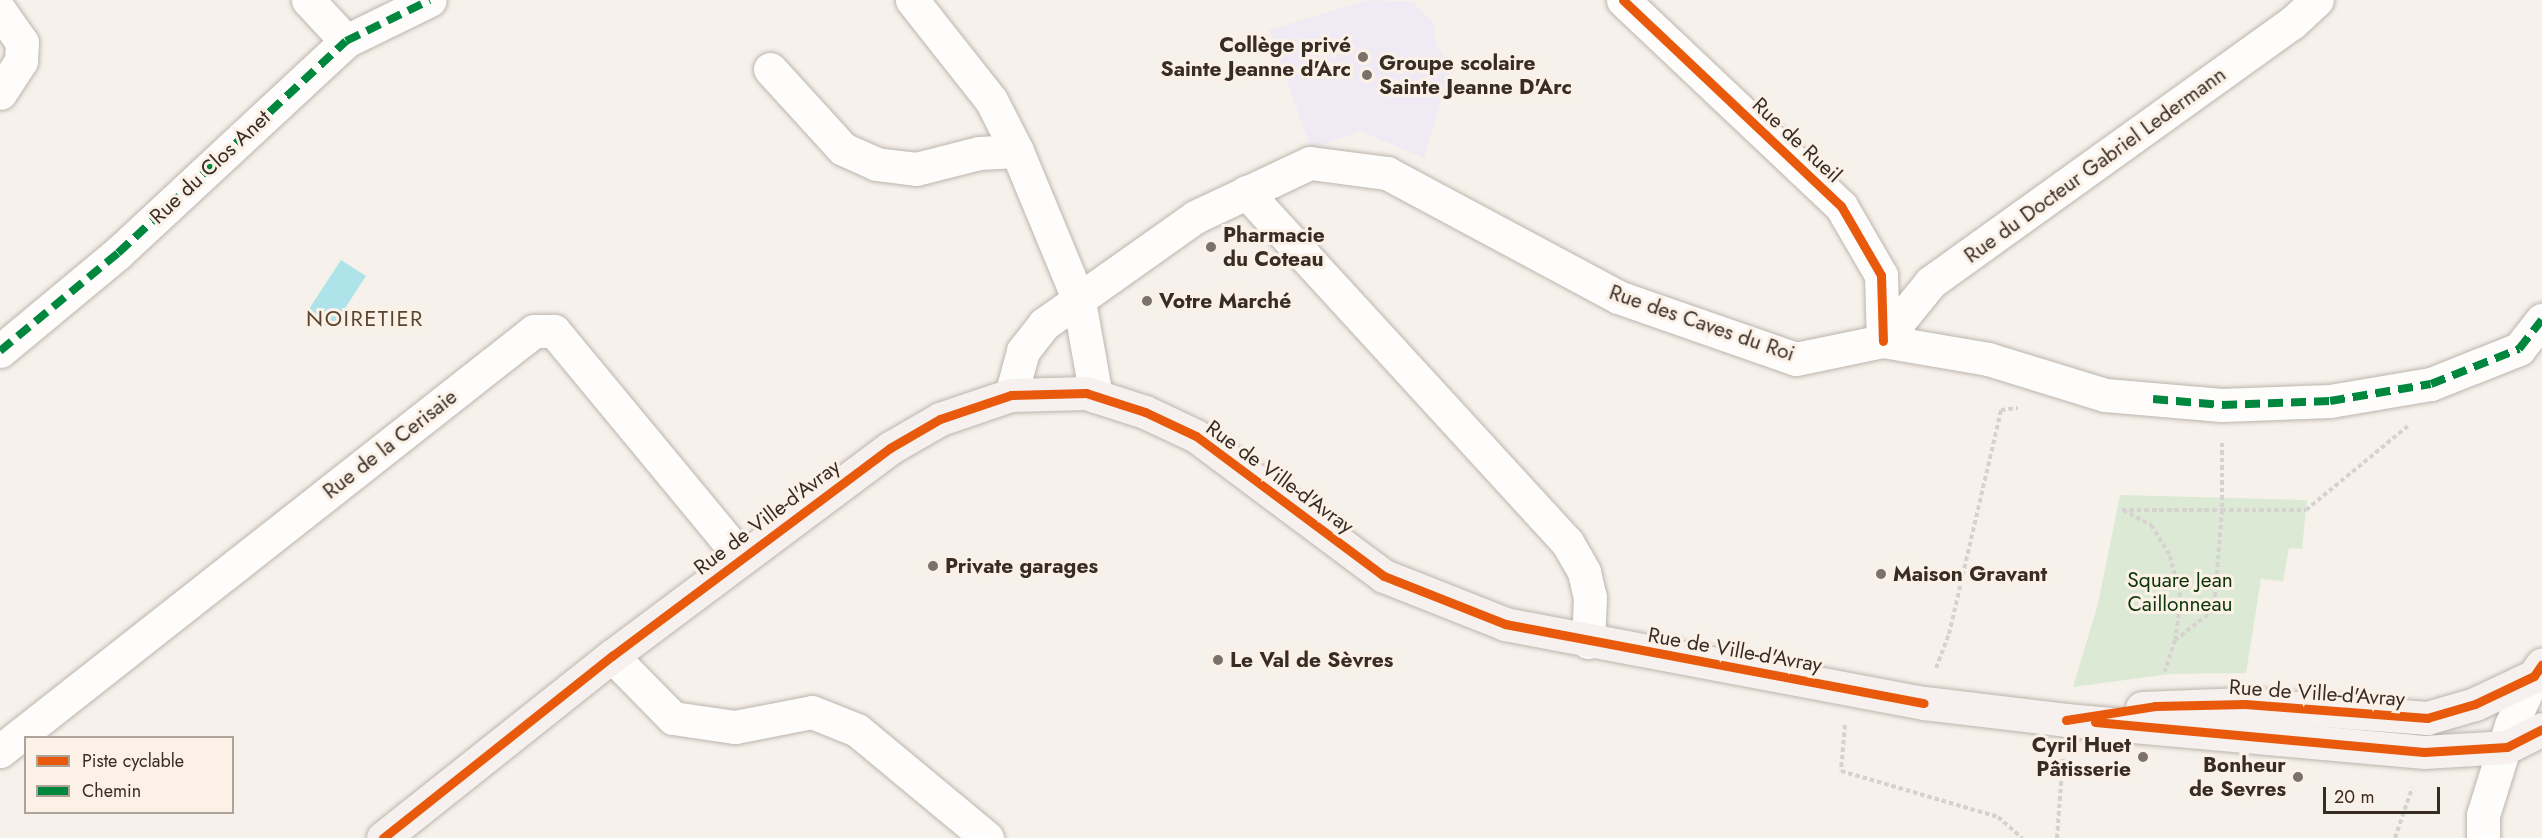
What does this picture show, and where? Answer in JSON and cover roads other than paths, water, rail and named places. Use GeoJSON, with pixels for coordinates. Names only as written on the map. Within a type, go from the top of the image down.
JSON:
{"type":"FeatureCollection","features":[{"type":"Feature","properties":{"kind":"main road","name":"Rue de Ville-d'Avray"},"geometry":{"type":"LineString","coordinates":[[383,838],[612,656],[890,448],[940,419],[1011,395],[1096,396],[1196,436],[1384,576],[1505,624],[1588,642],[1924,703],[2066,720],[2414,751],[2507,747]]}},
{"type":"Feature","properties":{"kind":"main road","name":"Rue de Ville-d'Avray"},"geometry":{"type":"LineString","coordinates":[[2066,720],[2155,706],[2245,704],[2427,718],[2475,704],[2538,670]]}},
{"type":"Feature","properties":{"kind":"main road"},"geometry":{"type":"LineString","coordinates":[[2507,747],[2542,729]]}},
{"type":"Feature","properties":{"kind":"street"},"geometry":{"type":"LineString","coordinates":[[308,0],[346,40]]}},
{"type":"Feature","properties":{"kind":"street","name":"Rue du Clos Anet"},"geometry":{"type":"LineString","coordinates":[[0,351],[118,253],[346,40],[430,0]]}},
{"type":"Feature","properties":{"kind":"street"},"geometry":{"type":"LineString","coordinates":[[912,0],[991,100],[1017,151],[1079,301],[1096,396]]}},
{"type":"Feature","properties":{"kind":"street","name":"Rue de Rueil"},"geometry":{"type":"LineString","coordinates":[[1623,0],[1841,206],[1881,275],[1883,340]]}},
{"type":"Feature","properties":{"kind":"street","name":"Rue du Docteur Gabriel Ledermann"},"geometry":{"type":"LineString","coordinates":[[1883,340],[1931,282],[2283,30],[2317,0]]}},
{"type":"Feature","properties":{"kind":"street"},"geometry":{"type":"LineString","coordinates":[[0,10],[22,42],[21,61],[0,93]]}},
{"type":"Feature","properties":{"kind":"street"},"geometry":{"type":"LineString","coordinates":[[770,69],[843,149],[876,164],[916,169],[979,153],[1017,151]]}},
{"type":"Feature","properties":{"kind":"street","name":"Rue des Caves du Roi"},"geometry":{"type":"LineString","coordinates":[[1011,395],[1023,351],[1044,324],[1195,216],[1310,163],[1387,173],[1618,297],[1796,359],[1883,340],[1988,359],[2105,395],[2222,405],[2330,401],[2431,384],[2519,349],[2542,320]]}},
{"type":"Feature","properties":{"kind":"street"},"geometry":{"type":"LineString","coordinates":[[1246,192],[1567,542],[1584,572],[1590,597],[1588,642]]}},
{"type":"Feature","properties":{"kind":"street","name":"Rue de la Cerisaie"},"geometry":{"type":"LineString","coordinates":[[0,751],[534,331],[554,331],[742,558]]}},
{"type":"Feature","properties":{"kind":"street"},"geometry":{"type":"LineString","coordinates":[[612,656],[673,718],[735,727],[812,712],[857,730],[987,838]]}},
{"type":"Feature","properties":{"kind":"street"},"geometry":{"type":"LineString","coordinates":[[2483,838],[2483,815],[2507,747],[2511,725],[2538,670]]}},
{"type":"Feature","properties":{"kind":"water"},"geometry":{"type":"Polygon","coordinates":[[[341,260],[366,276],[334,325],[317,327],[309,309],[341,260]]]}},
{"type":"Feature","properties":{"kind":"place","name":"Collège privé Sainte Jeanne d'Arc"},"geometry":{"type":"Point","coordinates":[1363,57]}},
{"type":"Feature","properties":{"kind":"place","name":"Groupe scolaire Sainte Jeanne D'Arc"},"geometry":{"type":"Point","coordinates":[1367,75]}},
{"type":"Feature","properties":{"kind":"place","name":"Pharmacie du Coteau"},"geometry":{"type":"Point","coordinates":[1211,247]}},
{"type":"Feature","properties":{"kind":"place","name":"Votre Marché"},"geometry":{"type":"Point","coordinates":[1147,301]}},
{"type":"Feature","properties":{"kind":"place","name":"Private garages"},"geometry":{"type":"Point","coordinates":[933,566]}},
{"type":"Feature","properties":{"kind":"place","name":"Maison Gravant"},"geometry":{"type":"Point","coordinates":[1881,574]}},
{"type":"Feature","properties":{"kind":"place","name":"Le Val de Sèvres"},"geometry":{"type":"Point","coordinates":[1218,660]}},
{"type":"Feature","properties":{"kind":"place","name":"Cyril Huet Pâtisserie"},"geometry":{"type":"Point","coordinates":[2143,757]}},
{"type":"Feature","properties":{"kind":"place","name":"Bonheur de Sevres"},"geometry":{"type":"Point","coordinates":[2298,777]}},
{"type":"Feature","properties":{"kind":"district","name":"NOIRETIER"},"geometry":{"type":"Point","coordinates":[365,319]}},
{"type":"Feature","properties":{"kind":"park label","name":"Square Jean Caillonneau"},"geometry":{"type":"Point","coordinates":[2180,592]}}]}
